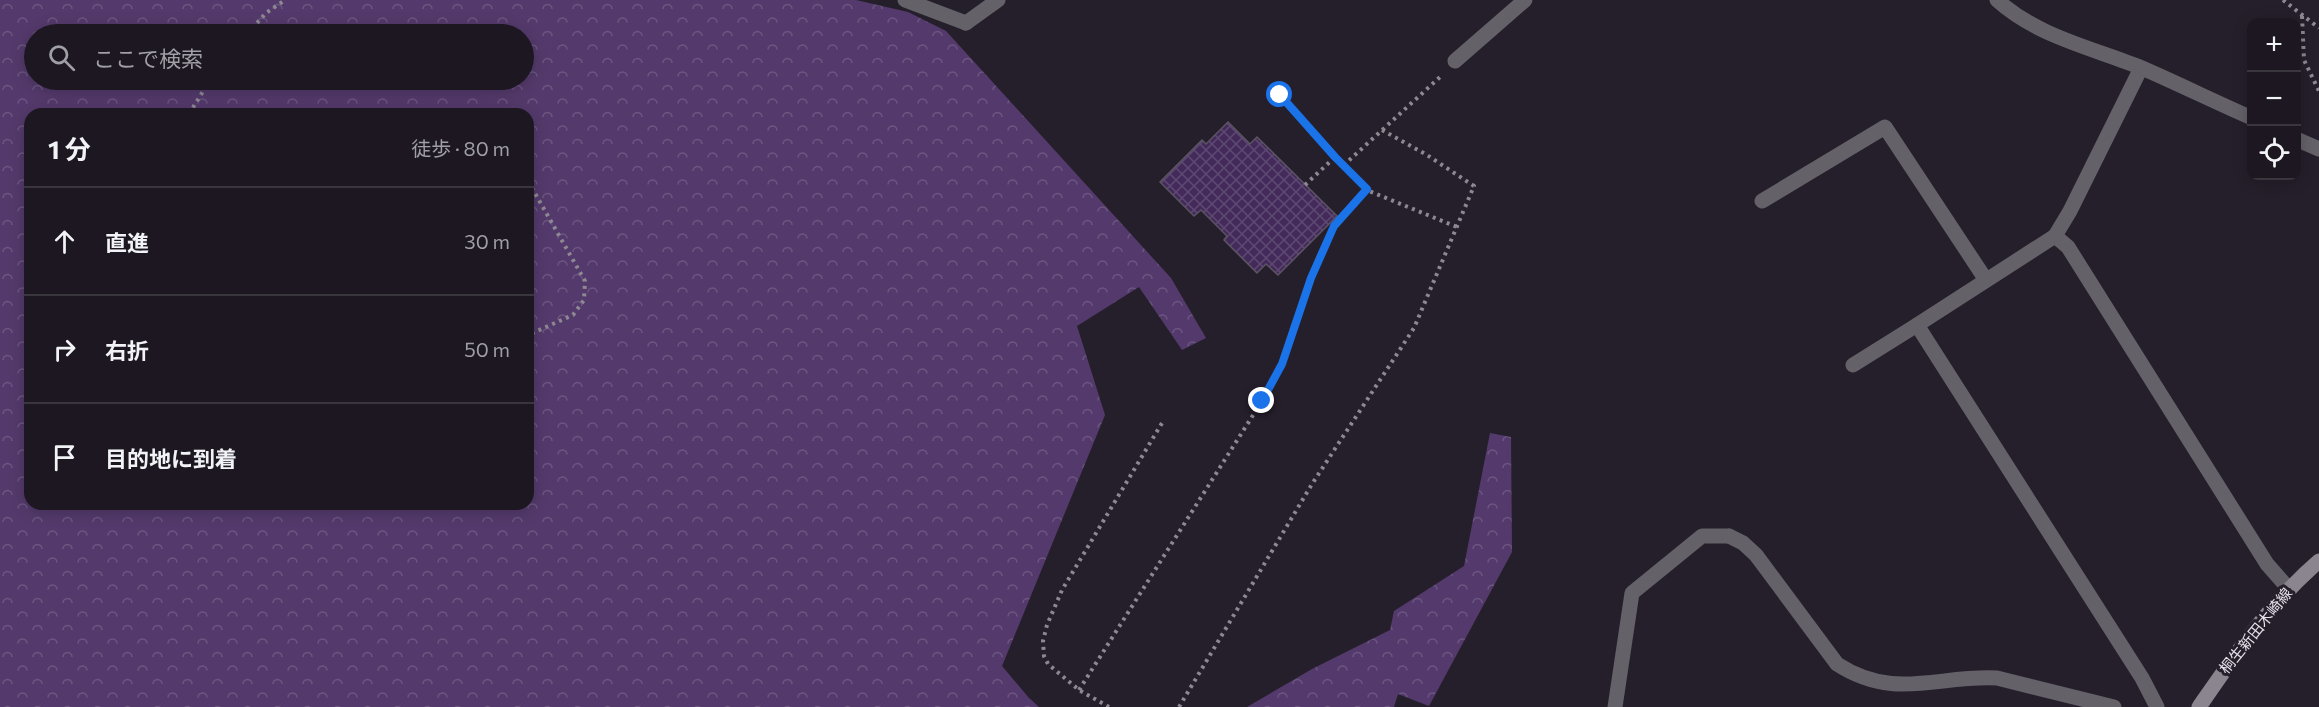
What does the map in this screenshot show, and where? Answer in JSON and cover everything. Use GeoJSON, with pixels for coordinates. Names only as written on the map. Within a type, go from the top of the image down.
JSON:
{"type":"FeatureCollection","features":[{"type":"Feature","properties":{"kind":"main road","name":"桐生新田木崎線"},"geometry":{"type":"LineString","coordinates":[[2199,707],[2230,660],[2289,589],[2319,561]]}},
{"type":"Feature","properties":{"kind":"street"},"geometry":{"type":"LineString","coordinates":[[905,0],[966,23],[998,0]]}},
{"type":"Feature","properties":{"kind":"street"},"geometry":{"type":"LineString","coordinates":[[1455,61],[1525,0]]}},
{"type":"Feature","properties":{"kind":"street"},"geometry":{"type":"LineString","coordinates":[[1997,0],[2029,24],[2141,68],[2247,116]]}},
{"type":"Feature","properties":{"kind":"street"},"geometry":{"type":"LineString","coordinates":[[1853,365],[2055,236],[2070,211],[2141,68]]}},
{"type":"Feature","properties":{"kind":"street"},"geometry":{"type":"LineString","coordinates":[[1762,201],[1885,127],[1986,280]]}},
{"type":"Feature","properties":{"kind":"street"},"geometry":{"type":"LineString","coordinates":[[2301,141],[2319,149]]}},
{"type":"Feature","properties":{"kind":"street"},"geometry":{"type":"LineString","coordinates":[[2055,236],[2068,248],[2267,564],[2289,589]]}},
{"type":"Feature","properties":{"kind":"street"},"geometry":{"type":"LineString","coordinates":[[1917,325],[2136,668],[2157,707]]}},
{"type":"Feature","properties":{"kind":"street"},"geometry":{"type":"LineString","coordinates":[[1615,707],[1632,593],[1702,536],[1729,536],[1743,543],[1756,555],[1837,664],[1851,674],[1896,684],[1927,684],[1977,677],[1997,678],[2114,707]]}},
{"type":"Feature","properties":{"kind":"path"},"geometry":{"type":"LineString","coordinates":[[257,24],[285,0]]}},
{"type":"Feature","properties":{"kind":"path"},"geometry":{"type":"LineString","coordinates":[[2283,0],[2319,28]]}},
{"type":"Feature","properties":{"kind":"path"},"geometry":{"type":"LineString","coordinates":[[2302,16],[2304,60],[2319,92]]}},
{"type":"Feature","properties":{"kind":"path"},"geometry":{"type":"LineString","coordinates":[[1344,165],[1434,82]]}},
{"type":"Feature","properties":{"kind":"path"},"geometry":{"type":"LineString","coordinates":[[193,108],[204,90]]}},
{"type":"Feature","properties":{"kind":"path"},"geometry":{"type":"LineString","coordinates":[[1280,95],[1367,189],[1457,226]]}},
{"type":"Feature","properties":{"kind":"path"},"geometry":{"type":"LineString","coordinates":[[1179,707],[1312,483],[1414,328],[1474,186],[1427,155],[1382,130]]}},
{"type":"Feature","properties":{"kind":"path"},"geometry":{"type":"LineString","coordinates":[[1305,185],[1335,157]]}},
{"type":"Feature","properties":{"kind":"path"},"geometry":{"type":"LineString","coordinates":[[1079,690],[1262,401],[1282,364],[1311,278],[1334,226],[1367,189]]}},
{"type":"Feature","properties":{"kind":"path"},"geometry":{"type":"LineString","coordinates":[[534,192],[585,281],[584,300],[573,315],[534,332]]}},
{"type":"Feature","properties":{"kind":"path"},"geometry":{"type":"LineString","coordinates":[[1109,707],[1079,690],[1048,664],[1044,656],[1042,641],[1062,590],[1162,423]]}},
{"type":"Feature","properties":{"kind":"green space"},"geometry":{"type":"Polygon","coordinates":[[[0,0],[856,0],[908,12],[946,31],[1171,278],[1206,338],[1182,350],[1139,287],[1077,326],[1105,415],[1002,666],[1039,707],[0,707],[0,0]]]}},
{"type":"Feature","properties":{"kind":"green space"},"geometry":{"type":"Polygon","coordinates":[[[1490,433],[1511,437],[1512,552],[1429,706],[1398,694],[1394,707],[1247,707],[1312,669],[1390,630],[1394,611],[1464,566],[1490,433]]]}},
{"type":"Feature","properties":{"kind":"building"},"geometry":{"type":"Polygon","coordinates":[[[1228,122],[1250,144],[1257,137],[1337,216],[1278,275],[1266,264],[1257,273],[1224,240],[1227,236],[1201,210],[1194,216],[1160,182],[1202,140],[1206,144],[1228,122]]]}},
{"type":"Feature","properties":{"kind":"route"},"geometry":{"type":"LineString","coordinates":[[1262,401],[1282,364],[1311,278],[1334,226],[1367,189],[1280,95]]}}]}
